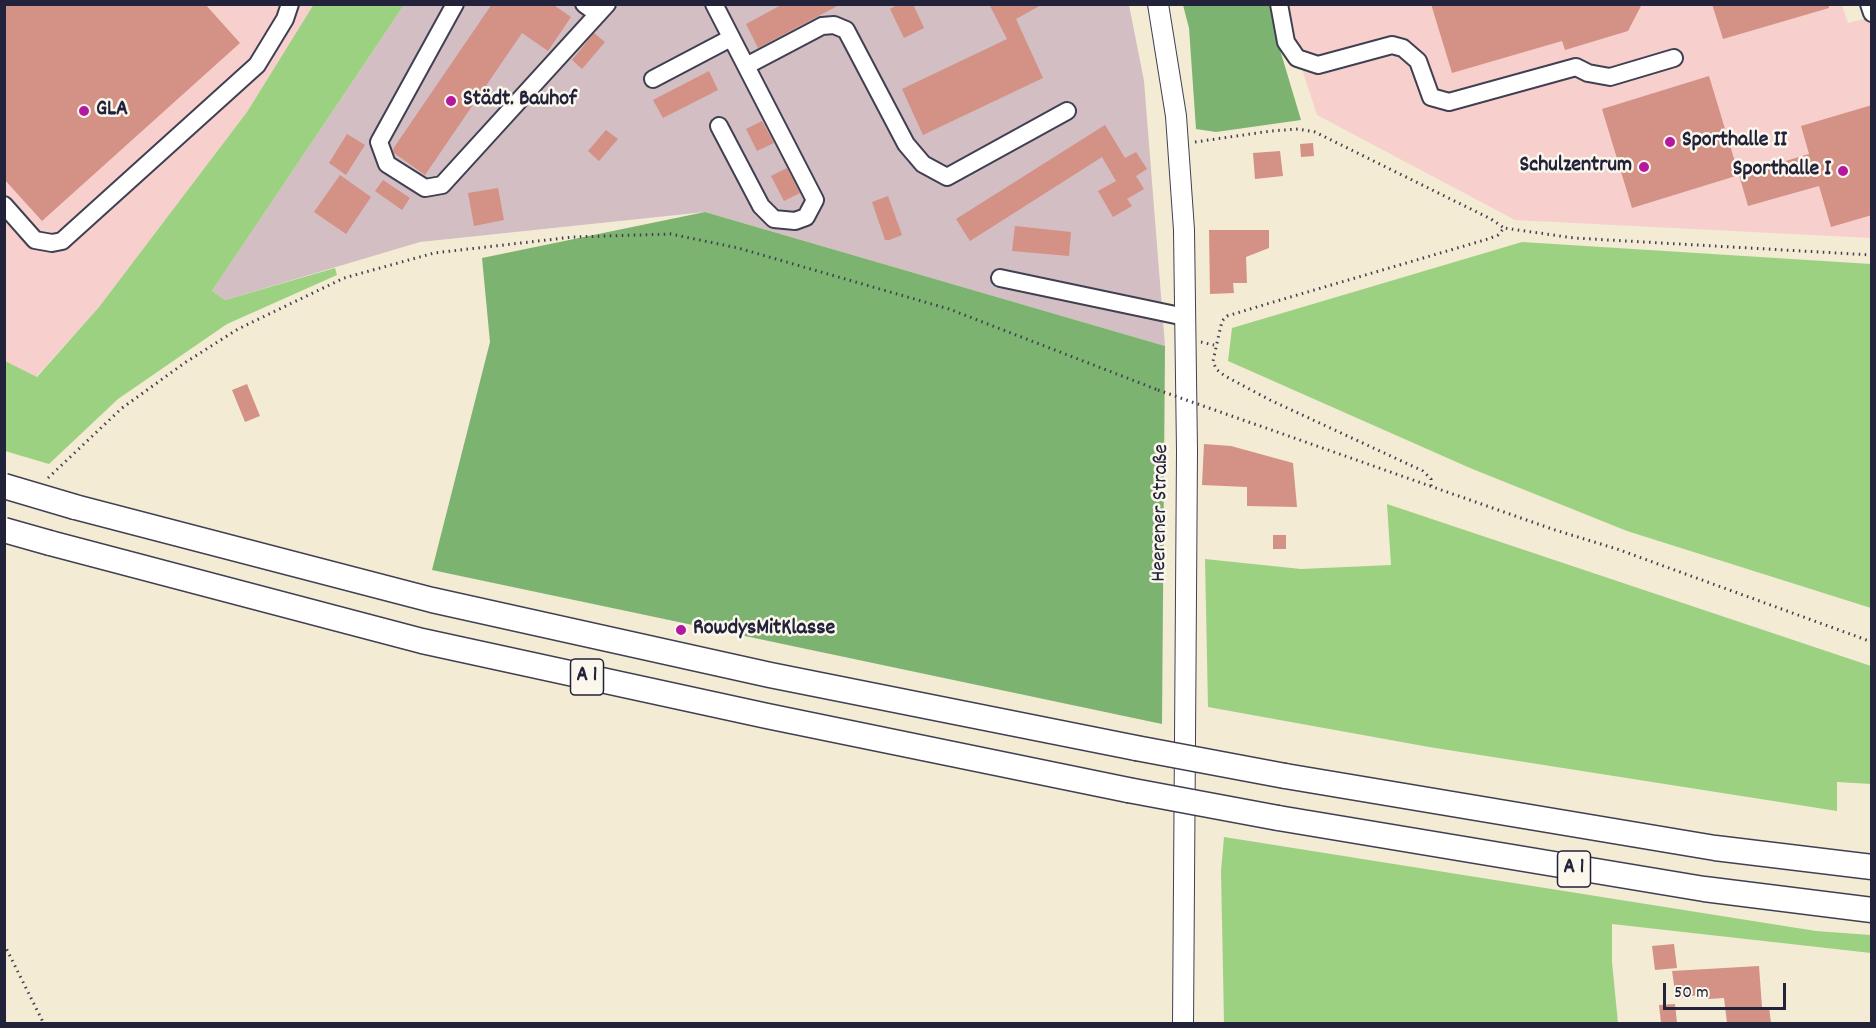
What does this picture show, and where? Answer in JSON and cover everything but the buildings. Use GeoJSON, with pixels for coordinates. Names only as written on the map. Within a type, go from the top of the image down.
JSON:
{"type":"FeatureCollection","features":[{"type":"Feature","properties":{"kind":"highway","name":"A 1"},"geometry":{"type":"LineString","coordinates":[[4,486],[75,507],[432,600],[770,675],[1285,776],[1704,847],[1872,867]]}},
{"type":"Feature","properties":{"kind":"highway","name":"A 1"},"geometry":{"type":"LineString","coordinates":[[4,530],[422,641],[767,716],[1128,790],[1278,818],[1692,888],[1872,910]]}},
{"type":"Feature","properties":{"kind":"main road","name":"Heerener Straße"},"geometry":{"type":"LineString","coordinates":[[1158,4],[1171,73],[1178,144],[1185,316],[1187,451],[1183,1023]]}},
{"type":"Feature","properties":{"kind":"street"},"geometry":{"type":"LineString","coordinates":[[4,205],[35,240],[52,243],[62,241],[257,64],[295,4]]}},
{"type":"Feature","properties":{"kind":"street"},"geometry":{"type":"LineString","coordinates":[[455,4],[379,142],[387,164],[425,188],[442,185],[596,8]]}},
{"type":"Feature","properties":{"kind":"street"},"geometry":{"type":"LineString","coordinates":[[714,4],[815,200],[806,217],[795,221],[774,219],[761,206],[719,126]]}},
{"type":"Feature","properties":{"kind":"street"},"geometry":{"type":"LineString","coordinates":[[1279,4],[1286,42],[1297,58],[1318,65],[1392,45],[1403,48],[1418,62],[1431,97],[1449,102],[1576,67],[1588,74],[1610,77],[1674,58]]}},
{"type":"Feature","properties":{"kind":"street"},"geometry":{"type":"LineString","coordinates":[[1869,4],[1872,13]]}},
{"type":"Feature","properties":{"kind":"street"},"geometry":{"type":"LineString","coordinates":[[746,66],[822,26],[834,25],[846,30],[906,144],[923,164],[947,177],[1066,111]]}},
{"type":"Feature","properties":{"kind":"street"},"geometry":{"type":"LineString","coordinates":[[653,79],[731,38]]}},
{"type":"Feature","properties":{"kind":"street"},"geometry":{"type":"LineString","coordinates":[[1000,278],[1185,316]]}},
{"type":"Feature","properties":{"kind":"path"},"geometry":{"type":"LineString","coordinates":[[1178,144],[1298,129],[1315,132],[1491,219],[1504,228],[1574,238],[1872,255]]}},
{"type":"Feature","properties":{"kind":"path"},"geometry":{"type":"LineString","coordinates":[[1431,486],[1431,479],[1423,471],[1290,410],[1225,376],[1216,369],[1213,361],[1218,330],[1227,316],[1488,239],[1498,235],[1504,228]]}},
{"type":"Feature","properties":{"kind":"path"},"geometry":{"type":"LineString","coordinates":[[45,482],[58,466],[122,408],[186,362],[238,329],[344,278],[434,253],[573,237],[671,234],[738,248],[949,309],[1158,390],[1617,549],[1872,642]]}},
{"type":"Feature","properties":{"kind":"path"},"geometry":{"type":"LineString","coordinates":[[4,944],[44,1023]]}},
{"type":"Feature","properties":{"kind":"shaded area"},"geometry":{"type":"Polygon","coordinates":[[[4,5],[314,5],[247,112],[99,307],[36,377],[5,361],[4,5]]]}},
{"type":"Feature","properties":{"kind":"shaded area"},"geometry":{"type":"Polygon","coordinates":[[[404,5],[1129,5],[1144,81],[1165,346],[705,212],[420,242],[225,300],[212,291],[404,5]]]}},
{"type":"Feature","properties":{"kind":"shaded area","name":"Schulzentrum"},"geometry":{"type":"Polygon","coordinates":[[[1288,5],[1842,5],[1848,23],[1871,17],[1871,238],[1515,220],[1317,115],[1293,41],[1288,5]]]}},
{"type":"Feature","properties":{"kind":"green space"},"geometry":{"type":"Polygon","coordinates":[[[314,4],[404,5],[212,291],[225,300],[335,268],[337,275],[227,324],[118,399],[49,464],[5,451],[5,361],[37,377],[99,307],[247,112],[314,4]]]}},
{"type":"Feature","properties":{"kind":"green space"},"geometry":{"type":"Polygon","coordinates":[[[1183,5],[1272,5],[1278,43],[1301,120],[1216,132],[1196,129],[1189,28],[1183,5]]]}},
{"type":"Feature","properties":{"kind":"green space"},"geometry":{"type":"Polygon","coordinates":[[[705,212],[1165,346],[1162,724],[432,570],[490,342],[482,258],[705,212]]]}},
{"type":"Feature","properties":{"kind":"green space"},"geometry":{"type":"Polygon","coordinates":[[[1522,242],[1871,264],[1871,608],[1627,531],[1470,468],[1228,361],[1232,328],[1522,242]]]}},
{"type":"Feature","properties":{"kind":"green space"},"geometry":{"type":"Polygon","coordinates":[[[1387,504],[1871,666],[1871,784],[1837,782],[1837,811],[1429,747],[1208,707],[1205,559],[1301,569],[1391,565],[1387,504]]]}},
{"type":"Feature","properties":{"kind":"green space"},"geometry":{"type":"Polygon","coordinates":[[[1224,837],[1816,931],[1871,935],[1871,953],[1612,924],[1612,962],[1618,1023],[1224,1023],[1221,871],[1224,837]]]}},
{"type":"Feature","properties":{"kind":"place","name":"Städt. Bauhof"},"geometry":{"type":"Point","coordinates":[451,101]}},
{"type":"Feature","properties":{"kind":"place","name":"GLA"},"geometry":{"type":"Point","coordinates":[84,111]}},
{"type":"Feature","properties":{"kind":"place","name":"Sporthalle II"},"geometry":{"type":"Point","coordinates":[1670,142]}},
{"type":"Feature","properties":{"kind":"place","name":"Schulzentrum"},"geometry":{"type":"Point","coordinates":[1644,167]}},
{"type":"Feature","properties":{"kind":"place","name":"Sporthalle I"},"geometry":{"type":"Point","coordinates":[1843,171]}},
{"type":"Feature","properties":{"kind":"place","name":"RowdysMitKlasse"},"geometry":{"type":"Point","coordinates":[681,630]}}]}
